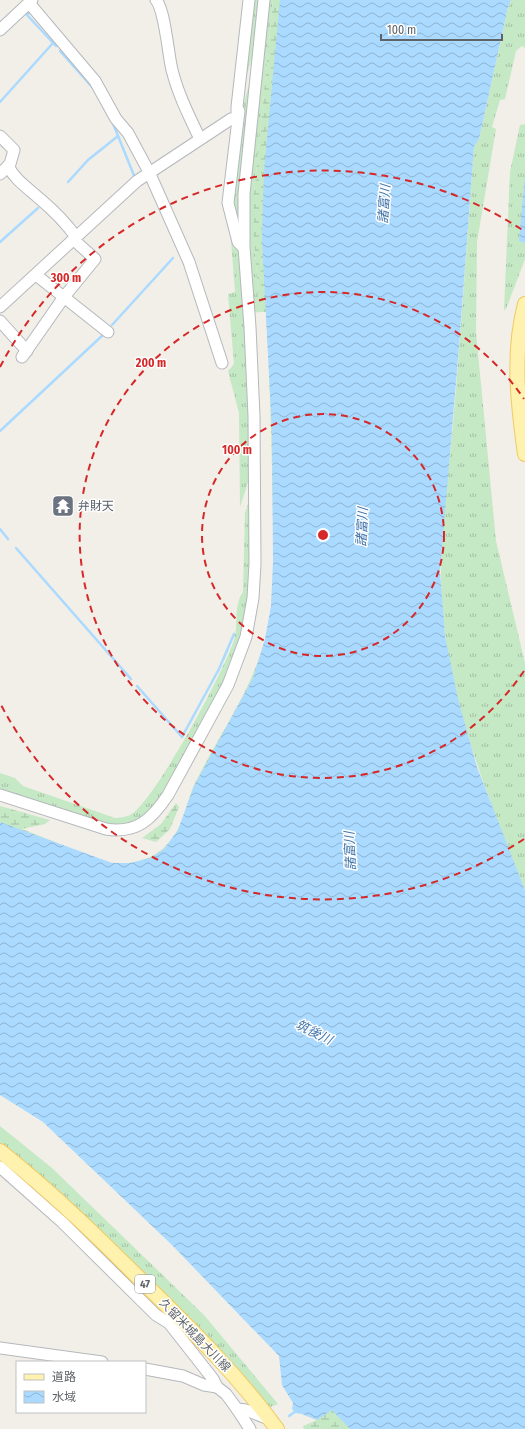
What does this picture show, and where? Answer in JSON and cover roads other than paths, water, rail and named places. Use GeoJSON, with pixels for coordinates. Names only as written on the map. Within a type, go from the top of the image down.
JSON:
{"type":"FeatureCollection","features":[{"type":"Feature","properties":{"kind":"main road"},"geometry":{"type":"LineString","coordinates":[[525,304],[519,327],[516,372],[525,454]]}},
{"type":"Feature","properties":{"kind":"main road","name":"久留米城島大川線"},"geometry":{"type":"LineString","coordinates":[[0,1151],[44,1186],[141,1279],[194,1332],[274,1425]]}},
{"type":"Feature","properties":{"kind":"street"},"geometry":{"type":"LineString","coordinates":[[156,0],[162,16],[174,78],[181,98],[200,139]]}},
{"type":"Feature","properties":{"kind":"street"},"geometry":{"type":"LineString","coordinates":[[244,247],[238,242],[228,203],[249,0]]}},
{"type":"Feature","properties":{"kind":"street"},"geometry":{"type":"LineString","coordinates":[[0,794],[106,829],[124,830],[141,825],[159,809],[168,795],[228,684],[239,658],[251,618],[255,564],[254,416],[250,327],[244,247],[244,194],[264,0]]}},
{"type":"Feature","properties":{"kind":"street"},"geometry":{"type":"LineString","coordinates":[[0,30],[31,1],[95,81],[116,119],[128,133],[149,172],[189,262],[222,363]]}},
{"type":"Feature","properties":{"kind":"street"},"geometry":{"type":"LineString","coordinates":[[237,118],[252,64],[259,52]]}},
{"type":"Feature","properties":{"kind":"street"},"geometry":{"type":"LineString","coordinates":[[0,307],[149,172],[231,118],[237,118]]}},
{"type":"Feature","properties":{"kind":"street"},"geometry":{"type":"LineString","coordinates":[[0,136],[14,150],[4,170],[42,200],[69,227],[75,238],[95,259],[64,297],[24,354],[0,321]]}},
{"type":"Feature","properties":{"kind":"street"},"geometry":{"type":"LineString","coordinates":[[36,275],[108,332]]}},
{"type":"Feature","properties":{"kind":"street"},"geometry":{"type":"LineString","coordinates":[[0,1167],[62,1222],[156,1315],[169,1323]]}},
{"type":"Feature","properties":{"kind":"street"},"geometry":{"type":"LineString","coordinates":[[44,1186],[46,1196],[62,1222]]}},
{"type":"Feature","properties":{"kind":"street"},"geometry":{"type":"LineString","coordinates":[[141,1279],[142,1290],[213,1379],[217,1387],[226,1394],[250,1429]]}},
{"type":"Feature","properties":{"kind":"street"},"geometry":{"type":"LineString","coordinates":[[0,1348],[62,1355],[96,1361]]}},
{"type":"Feature","properties":{"kind":"street"},"geometry":{"type":"LineString","coordinates":[[146,1370],[183,1376],[204,1385],[217,1387]]}},
{"type":"Feature","properties":{"kind":"street"},"geometry":{"type":"LineString","coordinates":[[237,1410],[246,1410],[274,1425]]}},
{"type":"Feature","properties":{"kind":"water"},"geometry":{"type":"Polygon","coordinates":[[[280,0],[511,0],[508,7],[479,139],[474,147],[440,571],[445,636],[458,699],[477,767],[525,890],[525,1429],[350,1429],[332,1410],[317,1420],[295,1413],[292,1409],[293,1403],[282,1385],[279,1356],[172,1245],[43,1122],[0,1095],[0,822],[112,863],[130,863],[151,858],[164,849],[178,830],[194,786],[253,678],[265,639],[271,606],[273,562],[272,431],[262,239],[264,171],[280,0]]]}},
{"type":"Feature","properties":{"kind":"water"},"geometry":{"type":"Polygon","coordinates":[[[525,173],[525,243],[519,241],[525,173]]]}},
{"type":"Feature","properties":{"kind":"waterway"},"geometry":{"type":"LineString","coordinates":[[30,11],[27,15],[56,46]]}},
{"type":"Feature","properties":{"kind":"waterway"},"geometry":{"type":"LineString","coordinates":[[0,102],[53,43]]}},
{"type":"Feature","properties":{"kind":"waterway"},"geometry":{"type":"LineString","coordinates":[[60,51],[93,88]]}},
{"type":"Feature","properties":{"kind":"waterway"},"geometry":{"type":"LineString","coordinates":[[112,121],[135,178]]}},
{"type":"Feature","properties":{"kind":"waterway"},"geometry":{"type":"LineString","coordinates":[[68,182],[88,160],[118,136]]}},
{"type":"Feature","properties":{"kind":"waterway"},"geometry":{"type":"LineString","coordinates":[[0,242],[38,208]]}},
{"type":"Feature","properties":{"kind":"waterway"},"geometry":{"type":"LineString","coordinates":[[112,325],[173,258]]}},
{"type":"Feature","properties":{"kind":"waterway"},"geometry":{"type":"LineString","coordinates":[[0,431],[104,334]]}},
{"type":"Feature","properties":{"kind":"waterway"},"geometry":{"type":"LineString","coordinates":[[0,529],[8,539]]}},
{"type":"Feature","properties":{"kind":"waterway"},"geometry":{"type":"LineString","coordinates":[[16,548],[131,679]]}},
{"type":"Feature","properties":{"kind":"waterway"},"geometry":{"type":"LineString","coordinates":[[137,686],[182,737],[219,669],[234,634]]}},
{"type":"Feature","properties":{"kind":"waterway"},"geometry":{"type":"LineString","coordinates":[[289,1416],[296,1411]]}},
{"type":"Feature","properties":{"kind":"place","name":"弁財天"},"geometry":{"type":"Point","coordinates":[63,506]}},
{"type":"Feature","properties":{"kind":"water label","name":"諸富川"},"geometry":{"type":"Point","coordinates":[384,204]}},
{"type":"Feature","properties":{"kind":"water label","name":"諸富川"},"geometry":{"type":"Point","coordinates":[362,527]}},
{"type":"Feature","properties":{"kind":"water label","name":"諸富川"},"geometry":{"type":"Point","coordinates":[350,851]}},
{"type":"Feature","properties":{"kind":"water label","name":"筑後川"},"geometry":{"type":"Point","coordinates":[314,1032]}}]}
